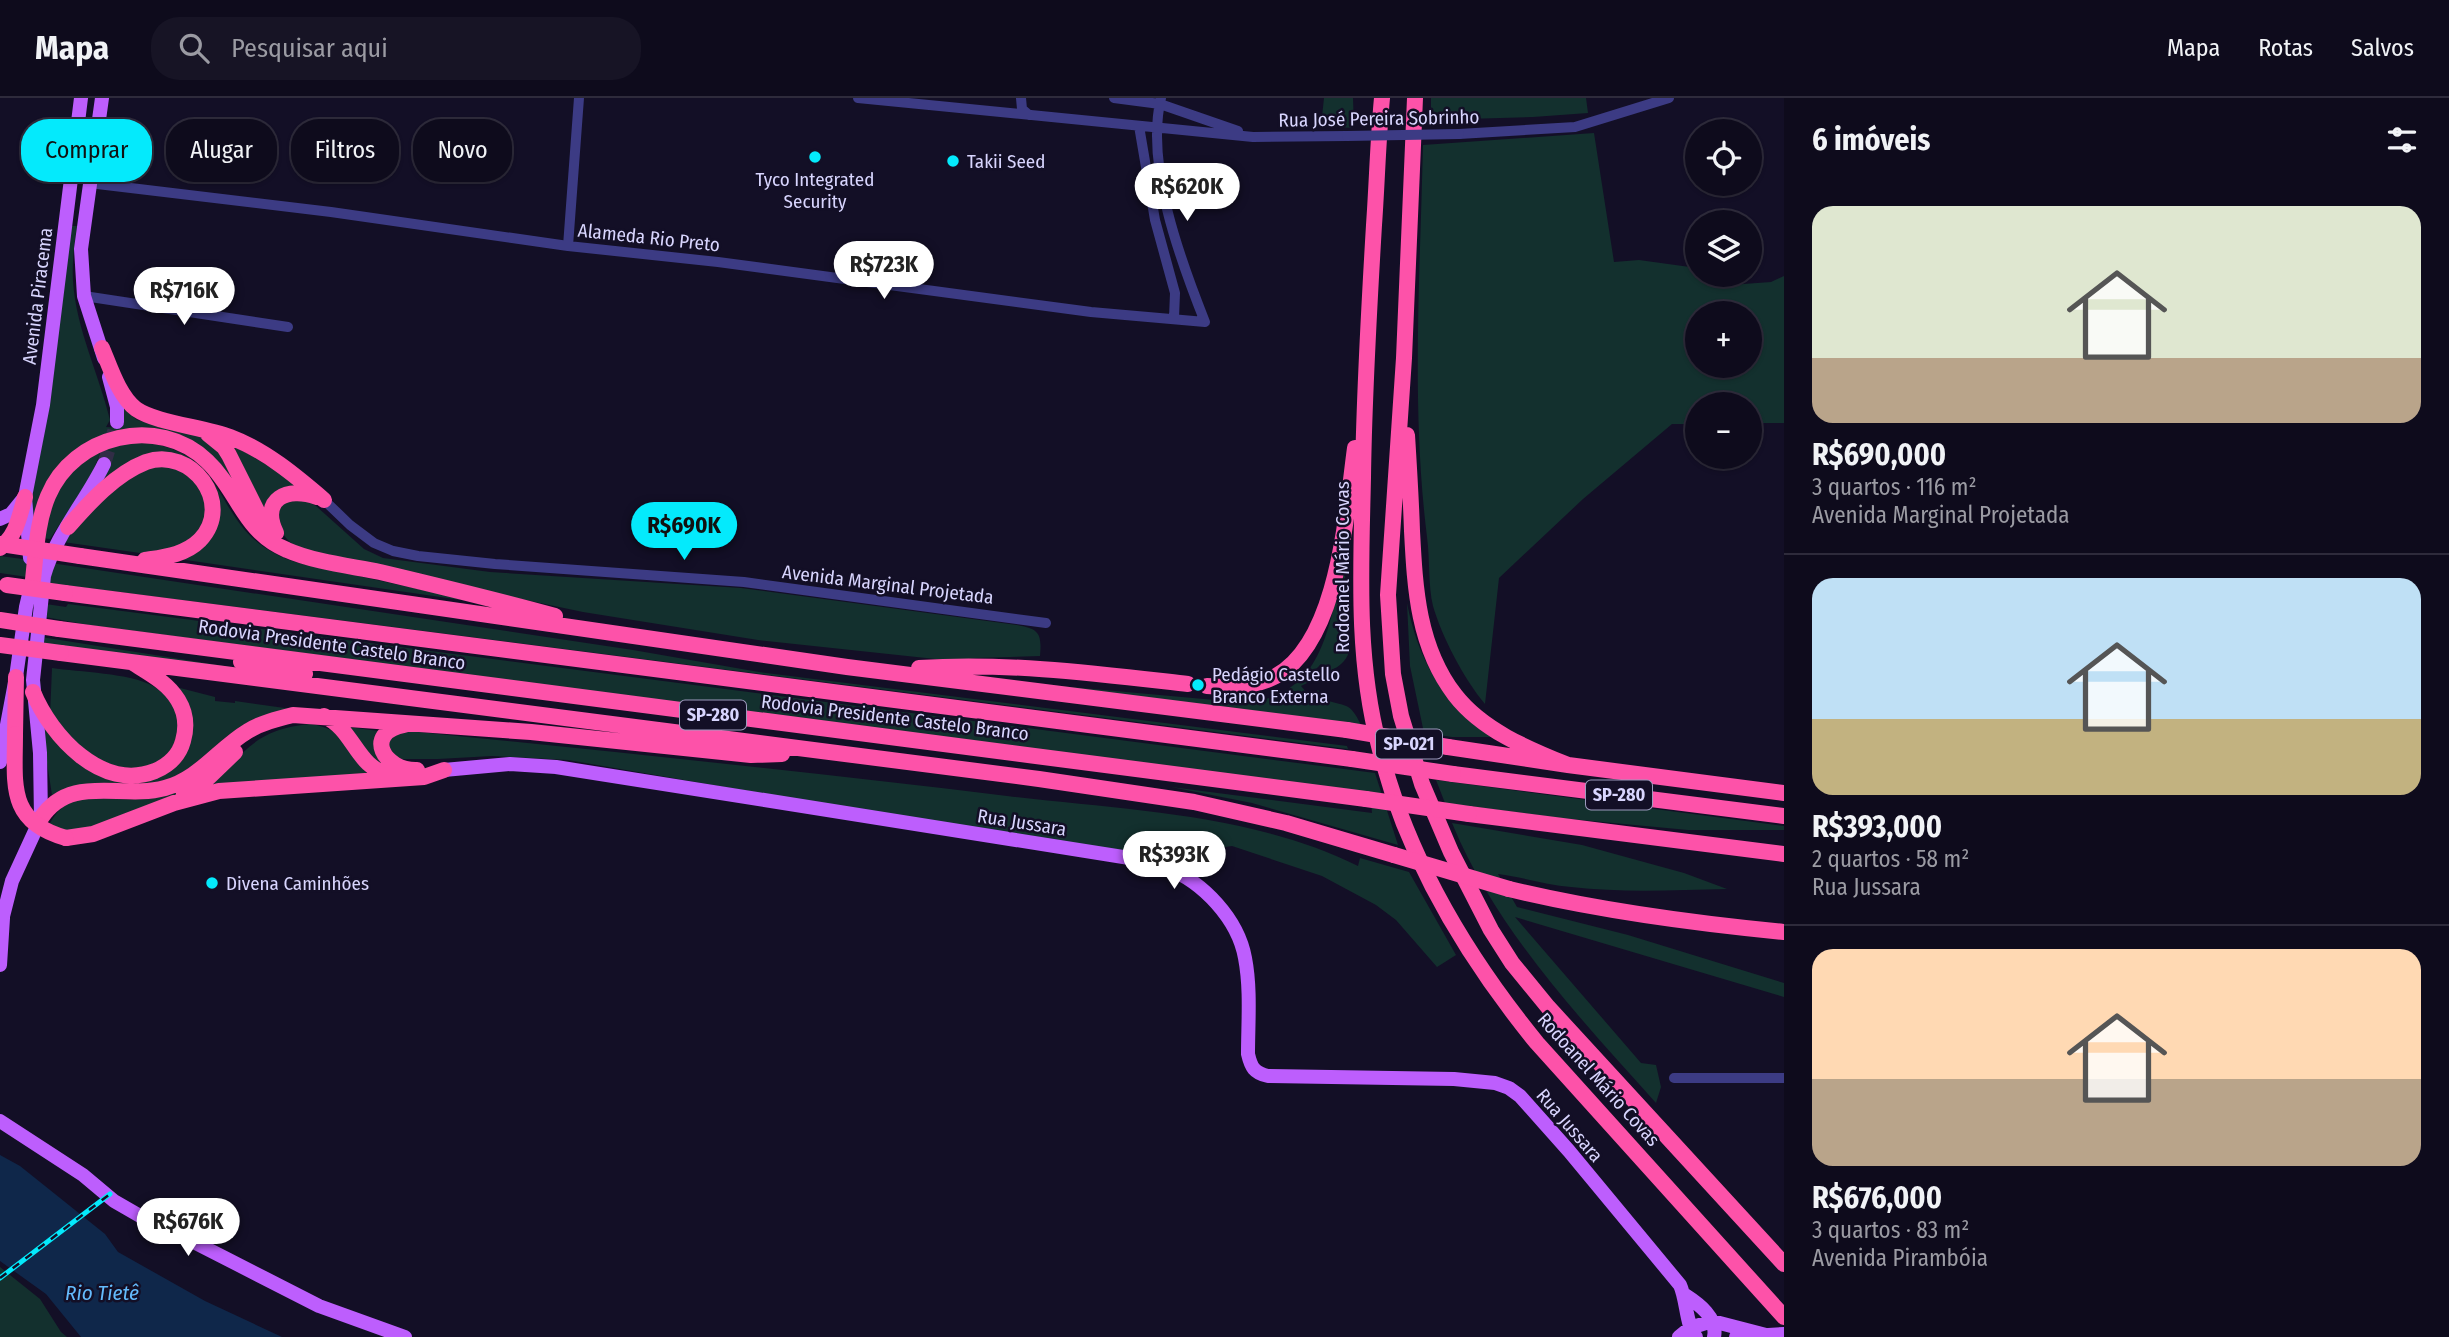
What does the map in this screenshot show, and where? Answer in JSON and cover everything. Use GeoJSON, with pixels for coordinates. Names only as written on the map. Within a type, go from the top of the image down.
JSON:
{"type":"FeatureCollection","features":[{"type":"Feature","properties":{"kind":"highway","name":"Rodoanel Mário Covas"},"geometry":{"type":"LineString","coordinates":[[1382,98],[1364,378],[1360,618],[1364,663],[1379,748],[1410,840],[1463,941],[1511,1012],[1779,1312]]}},
{"type":"Feature","properties":{"kind":"highway","name":"Rodoanel Mário Covas"},"geometry":{"type":"LineString","coordinates":[[1415,98],[1404,358],[1388,595],[1393,674],[1401,716],[1422,784],[1451,852],[1491,930],[1513,963],[1548,1007],[1784,1264]]}},
{"type":"Feature","properties":{"kind":"highway"},"geometry":{"type":"LineString","coordinates":[[102,348],[124,394],[136,408],[156,418],[231,437],[296,476],[324,500]]}},
{"type":"Feature","properties":{"kind":"highway"},"geometry":{"type":"LineString","coordinates":[[1404,358],[1415,587],[1421,623],[1434,661],[1455,695],[1481,719],[1525,748],[1568,765]]}},
{"type":"Feature","properties":{"kind":"highway"},"geometry":{"type":"LineString","coordinates":[[1207,686],[1239,686],[1266,680],[1296,660],[1311,639],[1330,593],[1338,562],[1364,378]]}},
{"type":"Feature","properties":{"kind":"highway"},"geometry":{"type":"LineString","coordinates":[[200,428],[224,447],[260,519],[281,547]]}},
{"type":"Feature","properties":{"kind":"highway"},"geometry":{"type":"LineString","coordinates":[[33,580],[42,513],[48,495],[69,463],[101,442],[125,436],[157,436],[194,451],[207,461],[254,529],[281,547],[471,593],[625,636]]}},
{"type":"Feature","properties":{"kind":"highway"},"geometry":{"type":"LineString","coordinates":[[68,527],[110,485],[136,467],[160,459],[182,463],[199,475],[209,491],[212,512],[205,532],[199,540],[179,553],[128,563]]}},
{"type":"Feature","properties":{"kind":"highway"},"geometry":{"type":"LineString","coordinates":[[281,547],[272,526],[274,503],[282,496],[296,492],[324,500]]}},
{"type":"Feature","properties":{"kind":"highway"},"geometry":{"type":"LineString","coordinates":[[0,546],[10,541],[25,497]]}},
{"type":"Feature","properties":{"kind":"highway"},"geometry":{"type":"LineString","coordinates":[[0,546],[625,636],[1347,730],[1568,765],[1784,793]]}},
{"type":"Feature","properties":{"kind":"highway","name":"Rodovia Presidente Castelo Branco"},"geometry":{"type":"LineString","coordinates":[[3,585],[1784,816]]}},
{"type":"Feature","properties":{"kind":"highway","name":"Rodovia Presidente Castelo Branco"},"geometry":{"type":"LineString","coordinates":[[0,620],[1784,854]]}},
{"type":"Feature","properties":{"kind":"highway"},"geometry":{"type":"LineString","coordinates":[[164,643],[177,650],[200,655],[467,701],[497,710]]}},
{"type":"Feature","properties":{"kind":"highway"},"geometry":{"type":"LineString","coordinates":[[0,645],[1194,802],[1286,823],[1508,889],[1573,904],[1635,915],[1784,932]]}},
{"type":"Feature","properties":{"kind":"highway"},"geometry":{"type":"LineString","coordinates":[[33,692],[46,718],[71,748],[100,766],[121,774],[143,775],[166,766],[174,759],[181,748],[186,721],[178,699],[170,690],[128,660]]}},
{"type":"Feature","properties":{"kind":"highway"},"geometry":{"type":"LineString","coordinates":[[897,673],[929,668],[989,668],[1079,673],[1188,684]]}},
{"type":"Feature","properties":{"kind":"highway"},"geometry":{"type":"LineString","coordinates":[[16,677],[9,738],[21,808],[34,824],[44,831],[65,838],[110,828],[174,803],[219,791],[424,777],[444,769]]}},
{"type":"Feature","properties":{"kind":"highway"},"geometry":{"type":"LineString","coordinates":[[41,818],[53,803],[72,793],[96,790],[155,791],[183,782],[247,731],[292,715],[322,715],[531,732],[751,755],[821,751]]}},
{"type":"Feature","properties":{"kind":"highway"},"geometry":{"type":"LineString","coordinates":[[174,803],[208,778],[255,735],[292,715]]}},
{"type":"Feature","properties":{"kind":"highway"},"geometry":{"type":"LineString","coordinates":[[322,715],[333,720],[344,731],[367,764],[379,773],[401,778]]}},
{"type":"Feature","properties":{"kind":"highway"},"geometry":{"type":"LineString","coordinates":[[413,723],[386,733],[381,743],[384,754],[402,770],[444,769]]}},
{"type":"Feature","properties":{"kind":"highway"},"geometry":{"type":"LineString","coordinates":[[1719,785],[1784,785]]}},
{"type":"Feature","properties":{"kind":"main road","name":"Avenida Piracema"},"geometry":{"type":"LineString","coordinates":[[33,580],[25,497],[43,405],[81,98]]}},
{"type":"Feature","properties":{"kind":"main road","name":"Avenida Piracema"},"geometry":{"type":"LineString","coordinates":[[102,98],[81,249],[84,296],[102,348],[117,407],[117,422]]}},
{"type":"Feature","properties":{"kind":"main road"},"geometry":{"type":"LineString","coordinates":[[0,965],[1,922],[12,881],[41,818],[40,753],[33,667],[44,576],[47,564],[104,464]]}},
{"type":"Feature","properties":{"kind":"main road"},"geometry":{"type":"LineString","coordinates":[[0,519],[10,514],[25,497]]}},
{"type":"Feature","properties":{"kind":"main road"},"geometry":{"type":"LineString","coordinates":[[16,677],[26,607],[33,580]]}},
{"type":"Feature","properties":{"kind":"main road"},"geometry":{"type":"LineString","coordinates":[[0,724],[9,738],[0,762]]}},
{"type":"Feature","properties":{"kind":"main road","name":"Rua Jussara"},"geometry":{"type":"LineString","coordinates":[[444,769],[510,764],[556,767],[1142,860],[1167,867],[1187,878],[1214,900],[1240,940],[1247,970],[1248,1054],[1251,1066],[1256,1072],[1268,1076],[1454,1079],[1495,1083],[1509,1088],[1534,1111],[1577,1160],[1673,1276],[1685,1295],[1700,1306],[1712,1321]]}},
{"type":"Feature","properties":{"kind":"main road"},"geometry":{"type":"LineString","coordinates":[[0,1121],[83,1175],[114,1201],[147,1220],[319,1306],[405,1337]]}},
{"type":"Feature","properties":{"kind":"main road","name":"Rua Jussara"},"geometry":{"type":"LineString","coordinates":[[1685,1295],[1688,1334]]}},
{"type":"Feature","properties":{"kind":"main road"},"geometry":{"type":"LineString","coordinates":[[1712,1321],[1714,1337]]}},
{"type":"Feature","properties":{"kind":"main road"},"geometry":{"type":"LineString","coordinates":[[1688,1334],[1712,1321],[1766,1335]]}},
{"type":"Feature","properties":{"kind":"main road"},"geometry":{"type":"LineString","coordinates":[[1736,1337],[1784,1334]]}},
{"type":"Feature","properties":{"kind":"street"},"geometry":{"type":"LineString","coordinates":[[568,246],[579,98]]}},
{"type":"Feature","properties":{"kind":"street","name":"Rua José Pereira Sobrinho"},"geometry":{"type":"LineString","coordinates":[[858,98],[1253,137],[1459,134],[1575,127],[1669,98]]}},
{"type":"Feature","properties":{"kind":"street"},"geometry":{"type":"LineString","coordinates":[[1021,98],[1022,109],[1029,115]]}},
{"type":"Feature","properties":{"kind":"street","name":"Rua José Pereira Sobrinho"},"geometry":{"type":"LineString","coordinates":[[1114,98],[1161,101],[1253,137]]}},
{"type":"Feature","properties":{"kind":"street"},"geometry":{"type":"LineString","coordinates":[[1155,127],[1161,101]]}},
{"type":"Feature","properties":{"kind":"street"},"geometry":{"type":"LineString","coordinates":[[1139,126],[1155,220],[1175,293],[1174,318]]}},
{"type":"Feature","properties":{"kind":"street","name":"Alameda Rio Preto"},"geometry":{"type":"LineString","coordinates":[[89,183],[331,212],[568,246],[718,262],[1091,312],[1205,322],[1168,213],[1155,127]]}},
{"type":"Feature","properties":{"kind":"street"},"geometry":{"type":"LineString","coordinates":[[84,296],[288,327]]}},
{"type":"Feature","properties":{"kind":"street","name":"Avenida Marginal Projetada"},"geometry":{"type":"LineString","coordinates":[[324,500],[374,543],[393,551],[418,556],[744,582],[1046,623]]}},
{"type":"Feature","properties":{"kind":"street"},"geometry":{"type":"LineString","coordinates":[[1674,1078],[1784,1079]]}},
{"type":"Feature","properties":{"kind":"green space"},"geometry":{"type":"Polygon","coordinates":[[[1324,98],[1353,98],[1354,128],[1321,126],[1324,98]]]}},
{"type":"Feature","properties":{"kind":"green space"},"geometry":{"type":"Polygon","coordinates":[[[1431,98],[1586,98],[1588,113],[1431,120],[1431,98]]]}},
{"type":"Feature","properties":{"kind":"green space"},"geometry":{"type":"Polygon","coordinates":[[[1594,133],[1614,262],[1639,260],[1685,266],[1685,287],[1762,287],[1762,283],[1784,276],[1784,423],[1762,423],[1762,392],[1685,392],[1685,424],[1672,424],[1583,499],[1499,578],[1485,704],[1448,644],[1433,606],[1430,589],[1419,440],[1423,145],[1594,133]]]}},
{"type":"Feature","properties":{"kind":"green space"},"geometry":{"type":"Polygon","coordinates":[[[70,226],[77,226],[73,281],[78,316],[110,420],[106,427],[122,428],[124,409],[137,420],[197,434],[222,451],[238,485],[171,436],[80,448],[34,530],[30,490],[43,440],[70,226]]]}},
{"type":"Feature","properties":{"kind":"green space"},"geometry":{"type":"Polygon","coordinates":[[[223,439],[297,483],[266,517],[223,439]]]}},
{"type":"Feature","properties":{"kind":"green space"},"geometry":{"type":"Polygon","coordinates":[[[134,441],[166,447],[189,457],[205,471],[238,522],[253,539],[280,556],[305,565],[461,600],[179,559],[204,539],[212,524],[215,508],[205,479],[181,460],[165,456],[132,462],[98,488],[97,484],[113,455],[101,451],[91,476],[50,539],[42,538],[51,500],[69,471],[97,451],[134,441]]]}},
{"type":"Feature","properties":{"kind":"green space"},"geometry":{"type":"Polygon","coordinates":[[[146,466],[179,466],[201,484],[206,512],[204,525],[185,546],[147,554],[63,542],[100,499],[146,466]]]}},
{"type":"Feature","properties":{"kind":"green space"},"geometry":{"type":"Polygon","coordinates":[[[303,498],[316,506],[364,549],[383,558],[490,572],[741,588],[1017,625],[1037,633],[1040,656],[954,661],[758,640],[583,612],[308,554],[284,534],[278,503],[303,498]]]}},
{"type":"Feature","properties":{"kind":"green space"},"geometry":{"type":"Polygon","coordinates":[[[0,556],[30,560],[27,577],[0,573],[0,556]]]}},
{"type":"Feature","properties":{"kind":"green space"},"geometry":{"type":"Polygon","coordinates":[[[1345,559],[1346,644],[1349,645],[1347,657],[1330,671],[1321,664],[1315,670],[1319,677],[1301,686],[1307,693],[1310,691],[1313,694],[1318,690],[1326,700],[1347,706],[1361,725],[1049,685],[1248,703],[1274,696],[1294,685],[1309,669],[1320,651],[1328,630],[1345,559]]]}},
{"type":"Feature","properties":{"kind":"green space"},"geometry":{"type":"Polygon","coordinates":[[[51,563],[633,650],[759,672],[1347,746],[1348,749],[48,583],[51,563]]]}},
{"type":"Feature","properties":{"kind":"green space"},"geometry":{"type":"Polygon","coordinates":[[[1407,603],[1418,644],[1436,680],[1460,711],[1493,737],[1452,737],[1424,733],[1410,666],[1407,603]]]}},
{"type":"Feature","properties":{"kind":"green space"},"geometry":{"type":"Polygon","coordinates":[[[46,604],[66,607],[68,604],[1375,773],[1398,845],[1252,803],[1171,787],[1372,813],[1370,793],[89,625],[45,617],[46,604]]]}},
{"type":"Feature","properties":{"kind":"green space"},"geometry":{"type":"Polygon","coordinates":[[[41,637],[288,676],[40,645],[41,637]]]}},
{"type":"Feature","properties":{"kind":"green space"},"geometry":{"type":"Polygon","coordinates":[[[52,668],[131,678],[153,686],[169,699],[177,715],[178,731],[173,746],[163,758],[148,766],[130,768],[88,755],[50,716],[52,668]]]}},
{"type":"Feature","properties":{"kind":"green space"},"geometry":{"type":"Polygon","coordinates":[[[180,688],[215,697],[215,701],[235,701],[299,710],[274,713],[253,720],[237,729],[193,765],[156,784],[90,785],[52,795],[41,724],[126,779],[182,753],[180,688]]]}},
{"type":"Feature","properties":{"kind":"green space"},"geometry":{"type":"Polygon","coordinates":[[[310,724],[340,736],[368,774],[211,788],[210,783],[254,743],[276,731],[310,724]]]}},
{"type":"Feature","properties":{"kind":"green space"},"geometry":{"type":"Polygon","coordinates":[[[348,727],[379,731],[375,752],[381,763],[380,768],[348,727]]]}},
{"type":"Feature","properties":{"kind":"green space"},"geometry":{"type":"Polygon","coordinates":[[[403,732],[786,770],[1141,810],[1231,824],[1317,848],[1358,866],[1360,858],[1409,872],[1456,955],[1437,967],[1396,920],[1376,905],[1322,876],[1232,846],[1206,850],[1193,878],[1170,864],[568,760],[492,756],[402,759],[396,757],[387,743],[390,737],[403,732]]]}},
{"type":"Feature","properties":{"kind":"green space"},"geometry":{"type":"Polygon","coordinates":[[[1436,780],[1784,826],[1784,830],[1688,830],[1560,818],[1445,803],[1436,780]]]}},
{"type":"Feature","properties":{"kind":"green space"},"geometry":{"type":"Polygon","coordinates":[[[178,789],[183,792],[97,828],[69,833],[48,827],[56,814],[74,801],[85,798],[140,799],[178,789]]]}},
{"type":"Feature","properties":{"kind":"green space"},"geometry":{"type":"Polygon","coordinates":[[[1452,823],[1582,845],[1684,873],[1727,889],[1590,889],[1498,874],[1517,907],[1628,935],[1784,983],[1784,997],[1515,917],[1641,1063],[1656,1065],[1661,1087],[1656,1103],[1570,1005],[1516,936],[1470,862],[1452,823]]]}},
{"type":"Feature","properties":{"kind":"green space"},"geometry":{"type":"Polygon","coordinates":[[[0,1267],[40,1299],[67,1337],[0,1337],[0,1267]]]}},
{"type":"Feature","properties":{"kind":"water","name":"Rio Tietê"},"geometry":{"type":"Polygon","coordinates":[[[0,1155],[20,1166],[105,1234],[118,1252],[205,1301],[282,1337],[81,1337],[46,1294],[0,1261],[0,1155]]]}},
{"type":"Feature","properties":{"kind":"tunnel"},"geometry":{"type":"LineString","coordinates":[[104,464],[117,422]]}},
{"type":"Feature","properties":{"kind":"railway"},"geometry":{"type":"LineString","coordinates":[[0,1278],[110,1194]]}},
{"type":"Feature","properties":{"kind":"place","name":"Tyco Integrated Security"},"geometry":{"type":"Point","coordinates":[815,157]}},
{"type":"Feature","properties":{"kind":"place","name":"Takii Seed"},"geometry":{"type":"Point","coordinates":[953,161]}},
{"type":"Feature","properties":{"kind":"place","name":"Pedágio Castello Branco Externa"},"geometry":{"type":"Point","coordinates":[1198,685]}},
{"type":"Feature","properties":{"kind":"place","name":"Divena Caminhões"},"geometry":{"type":"Point","coordinates":[212,883]}}]}
